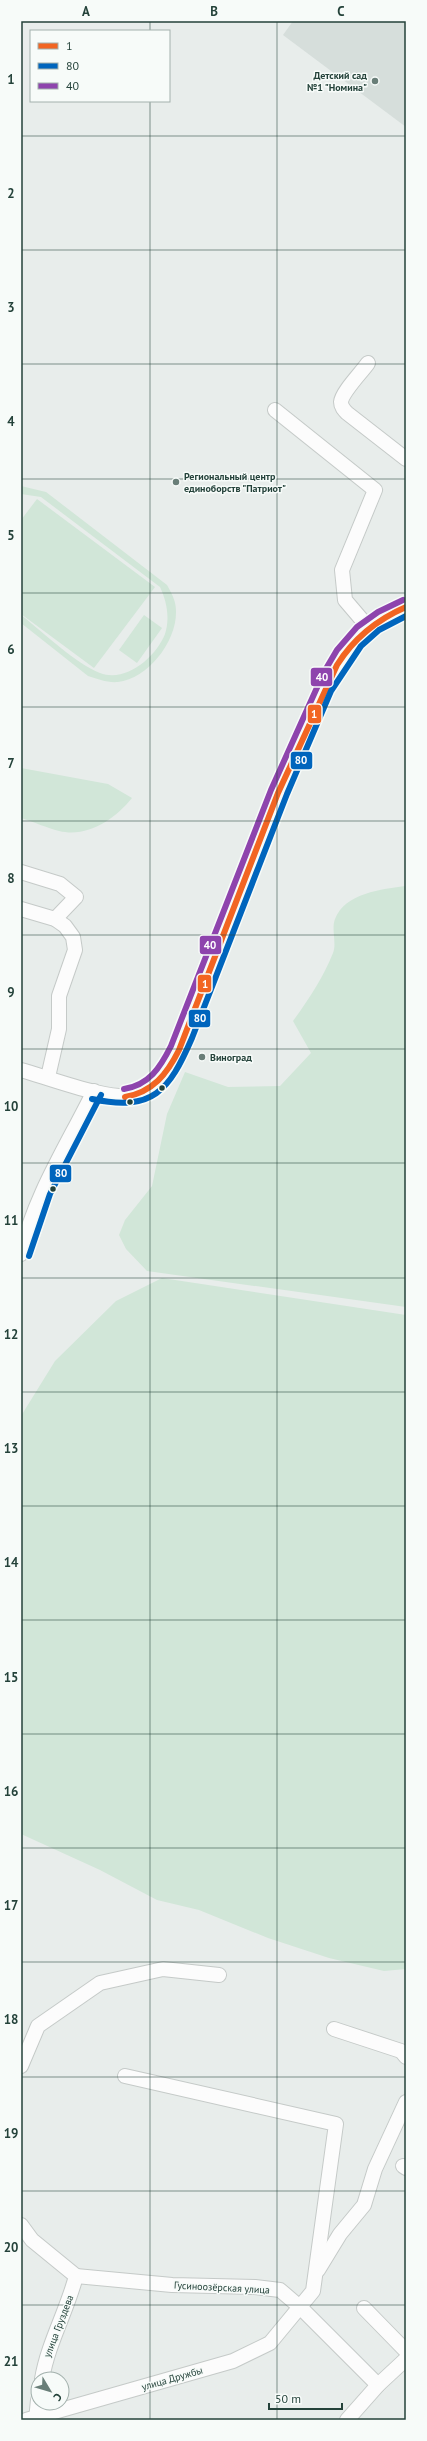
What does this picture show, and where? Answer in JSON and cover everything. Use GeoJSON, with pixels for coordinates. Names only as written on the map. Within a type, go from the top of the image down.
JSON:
{"type":"FeatureCollection","features":[{"type":"Feature","properties":{"kind":"street"},"geometry":{"type":"LineString","coordinates":[[368,363],[343,396],[341,403],[342,408],[347,414],[406,459]]}},
{"type":"Feature","properties":{"kind":"street"},"geometry":{"type":"LineString","coordinates":[[275,410],[376,490],[342,570],[345,600],[368,627]]}},
{"type":"Feature","properties":{"kind":"street"},"geometry":{"type":"LineString","coordinates":[[21,1070],[94,1091],[125,1097],[138,1095],[161,1079],[177,1051],[220,947],[261,836],[325,689],[349,647],[368,627],[387,615],[406,607]]}},
{"type":"Feature","properties":{"kind":"street"},"geometry":{"type":"LineString","coordinates":[[21,872],[60,884],[76,897],[55,919]]}},
{"type":"Feature","properties":{"kind":"street"},"geometry":{"type":"LineString","coordinates":[[21,909],[55,919],[65,926],[73,937],[75,950],[59,996],[59,1029],[48,1077]]}},
{"type":"Feature","properties":{"kind":"street"},"geometry":{"type":"LineString","coordinates":[[21,1254],[38,1203],[94,1091]]}},
{"type":"Feature","properties":{"kind":"street"},"geometry":{"type":"LineString","coordinates":[[21,2066],[38,2026],[100,1983],[163,1968],[219,1975]]}},
{"type":"Feature","properties":{"kind":"street"},"geometry":{"type":"LineString","coordinates":[[334,2029],[401,2051],[406,2057]]}},
{"type":"Feature","properties":{"kind":"street"},"geometry":{"type":"LineString","coordinates":[[125,2076],[336,2124],[315,2276]]}},
{"type":"Feature","properties":{"kind":"street"},"geometry":{"type":"LineString","coordinates":[[315,2276],[340,2234],[364,2205],[375,2169],[406,2102]]}},
{"type":"Feature","properties":{"kind":"street"},"geometry":{"type":"LineString","coordinates":[[21,2225],[32,2240],[76,2276]]}},
{"type":"Feature","properties":{"kind":"street","name":"Гусиноозёрская улица"},"geometry":{"type":"LineString","coordinates":[[76,2276],[172,2284],[280,2290],[301,2308],[378,2385]]}},
{"type":"Feature","properties":{"kind":"street","name":"улица Груздева"},"geometry":{"type":"LineString","coordinates":[[43,2371],[45,2360],[69,2302],[76,2276]]}},
{"type":"Feature","properties":{"kind":"street","name":"улица Дружбы"},"geometry":{"type":"LineString","coordinates":[[32,2419],[233,2361],[270,2343],[301,2308],[313,2291],[315,2276]]}},
{"type":"Feature","properties":{"kind":"street"},"geometry":{"type":"LineString","coordinates":[[364,2308],[406,2351]]}},
{"type":"Feature","properties":{"kind":"street"},"geometry":{"type":"LineString","coordinates":[[347,2420],[378,2385],[406,2359]]}},
{"type":"Feature","properties":{"kind":"shaded area","name":"Детский сад №1 \"Номина\""},"geometry":{"type":"Polygon","coordinates":[[[293,21],[406,21],[406,127],[283,35],[293,21]]]}},
{"type":"Feature","properties":{"kind":"green space"},"geometry":{"type":"Polygon","coordinates":[[[21,486],[46,492],[167,585],[176,607],[175,623],[172,634],[159,657],[140,674],[118,682],[106,681],[88,676],[21,623],[21,615],[81,663],[100,673],[110,675],[130,671],[139,666],[161,643],[167,628],[166,604],[160,587],[41,497],[21,494],[21,486]]]}},
{"type":"Feature","properties":{"kind":"green space"},"geometry":{"type":"Polygon","coordinates":[[[37,499],[155,587],[94,668],[21,614],[21,520],[37,499]]]}},
{"type":"Feature","properties":{"kind":"green space"},"geometry":{"type":"Polygon","coordinates":[[[144,615],[162,628],[137,663],[119,650],[144,615]]]}},
{"type":"Feature","properties":{"kind":"green space"},"geometry":{"type":"Polygon","coordinates":[[[21,768],[108,784],[132,798],[118,813],[100,825],[80,832],[59,831],[21,818],[21,768]]]}},
{"type":"Feature","properties":{"kind":"green space"},"geometry":{"type":"Polygon","coordinates":[[[406,886],[406,1307],[147,1271],[126,1249],[119,1235],[125,1220],[152,1186],[167,1114],[185,1072],[228,1087],[280,1086],[311,1053],[293,1021],[305,1005],[325,971],[333,953],[334,923],[340,910],[347,903],[365,894],[406,886]]]}},
{"type":"Feature","properties":{"kind":"green space"},"geometry":{"type":"Polygon","coordinates":[[[162,1278],[406,1315],[406,1969],[384,1971],[329,1958],[268,1938],[199,1910],[157,1900],[100,1870],[21,1834],[21,1416],[55,1361],[116,1301],[162,1278]]]}},
{"type":"Feature","properties":{"kind":"transit line","name":"40"},"geometry":{"type":"LineString","coordinates":[[124,1089],[140,1084],[153,1074],[163,1061],[171,1046],[271,790],[324,672],[337,650],[357,627],[378,612],[403,600]]}},
{"type":"Feature","properties":{"kind":"transit line","name":"1"},"geometry":{"type":"LineString","coordinates":[[125,1097],[144,1091],[158,1081],[169,1067],[179,1050],[278,793],[337,665],[358,638],[375,624],[406,607]]}},
{"type":"Feature","properties":{"kind":"transit line","name":"80"},"geometry":{"type":"LineString","coordinates":[[92,1099],[113,1102],[130,1102],[144,1099],[156,1093],[166,1084],[175,1072],[192,1038],[287,794],[331,691],[361,646],[379,630],[406,616]]}},
{"type":"Feature","properties":{"kind":"transit line","name":"80"},"geometry":{"type":"LineString","coordinates":[[29,1256],[50,1194],[101,1095]]}},
{"type":"Feature","properties":{"kind":"place","name":"Детский сад №1 \"Номина\""},"geometry":{"type":"Point","coordinates":[375,81]}},
{"type":"Feature","properties":{"kind":"place","name":"Региональный центр единоборств \"Патриот\""},"geometry":{"type":"Point","coordinates":[176,482]}},
{"type":"Feature","properties":{"kind":"place","name":"Виноград"},"geometry":{"type":"Point","coordinates":[202,1057]}}]}
